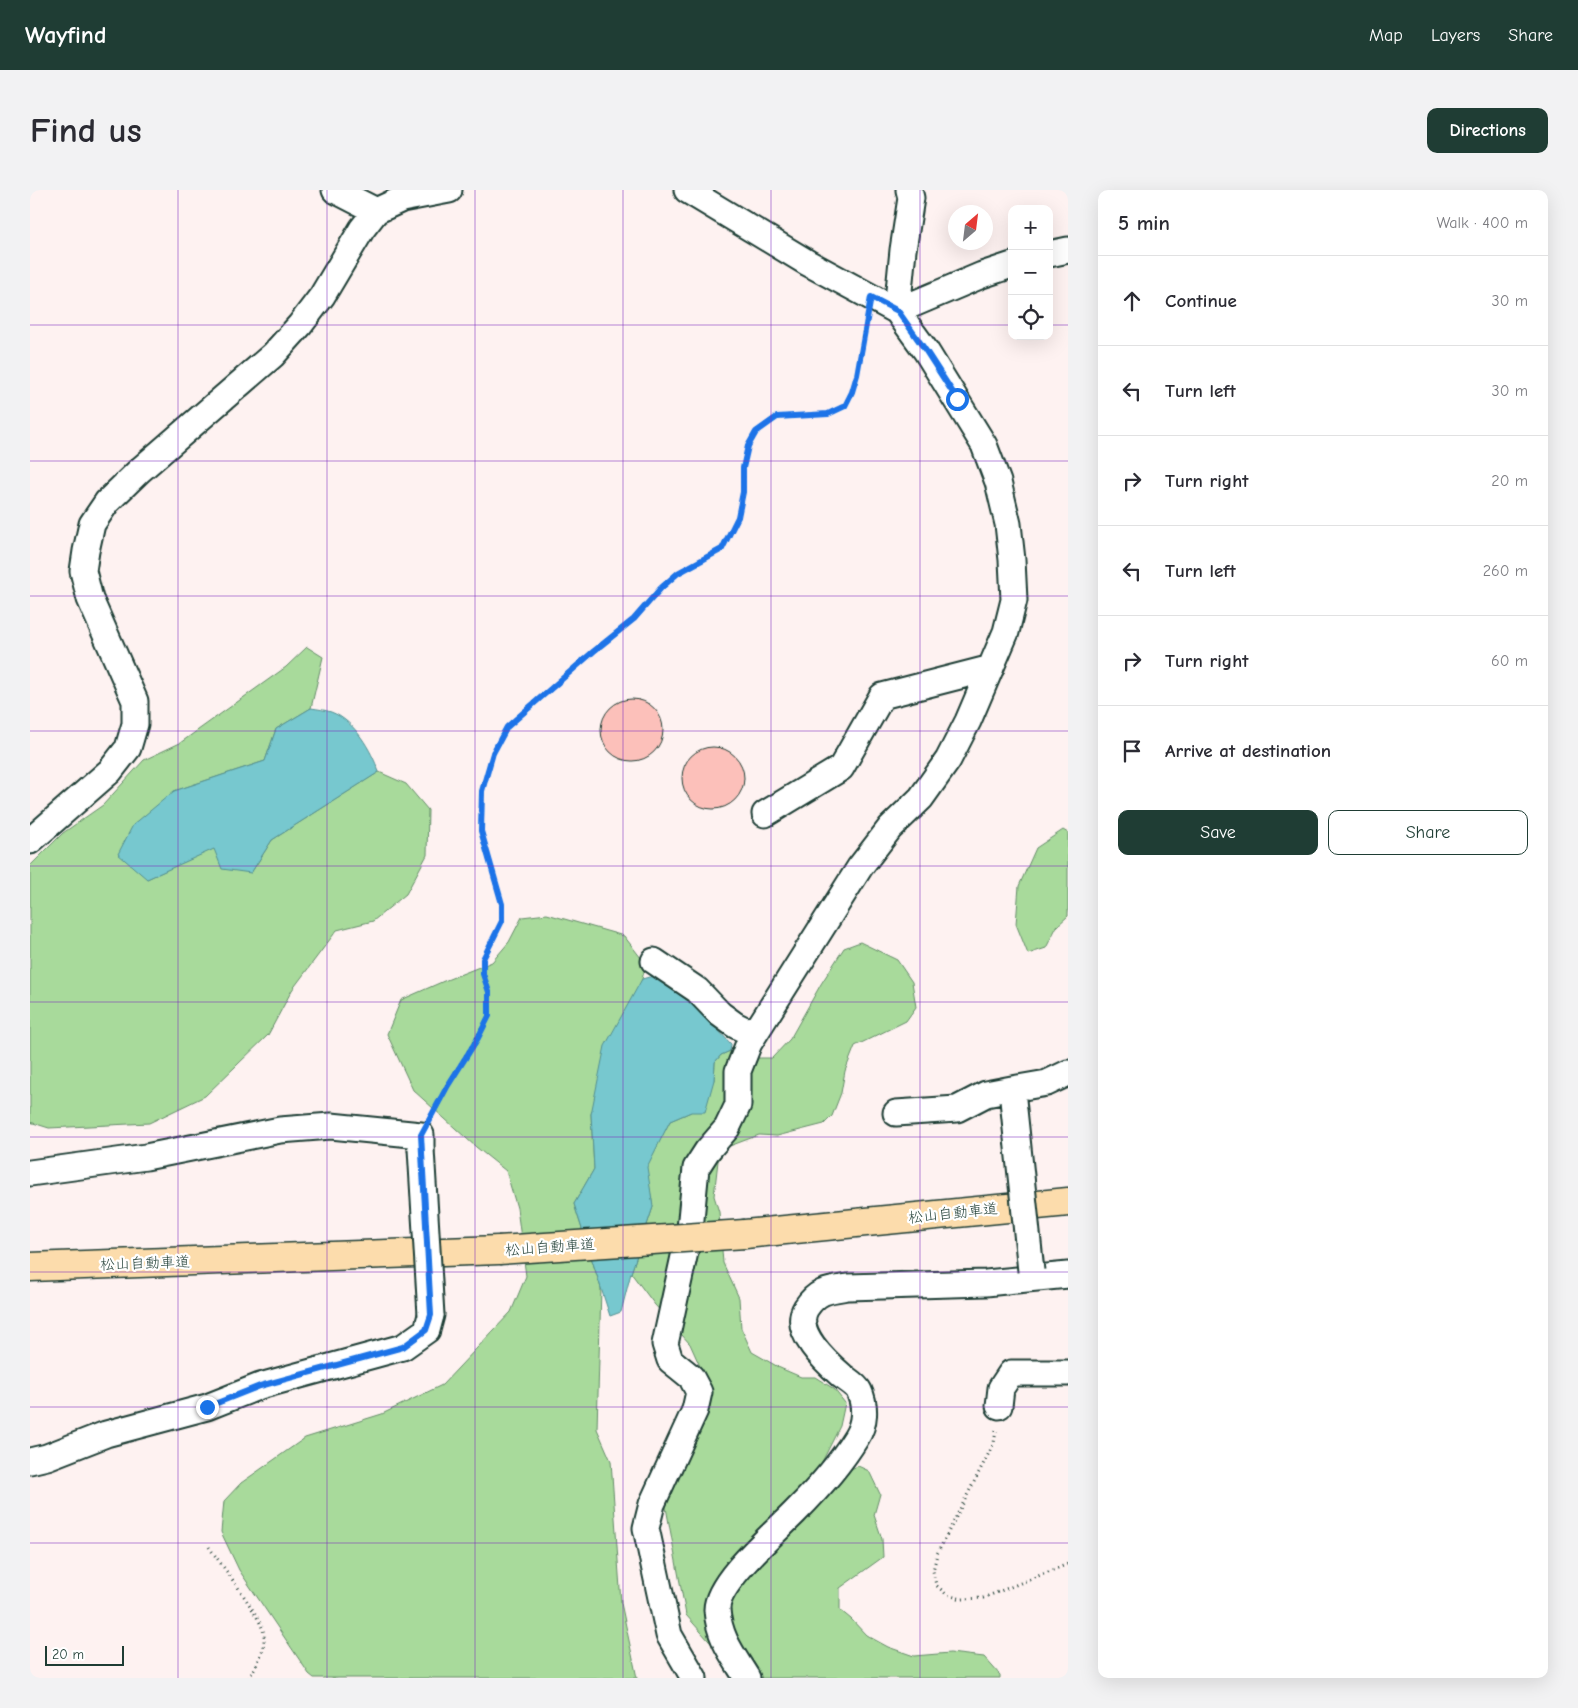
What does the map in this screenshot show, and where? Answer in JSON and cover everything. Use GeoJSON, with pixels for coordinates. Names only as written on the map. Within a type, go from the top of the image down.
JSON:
{"type":"FeatureCollection","features":[{"type":"Feature","properties":{"kind":"highway","name":"松山自動車道"},"geometry":{"type":"LineString","coordinates":[[30,1267],[499,1250],[745,1234],[1068,1202]]}},
{"type":"Feature","properties":{"kind":"street"},"geometry":{"type":"LineString","coordinates":[[335,190],[376,201],[402,199],[449,190]]}},
{"type":"Feature","properties":{"kind":"street"},"geometry":{"type":"LineString","coordinates":[[687,190],[808,263],[898,311],[957,399],[984,445],[998,482],[1008,524],[1014,600],[1006,632],[968,721],[948,760],[921,798],[890,828],[860,867],[757,1029],[749,1043],[738,1071],[738,1105],[726,1128],[696,1168],[690,1229],[665,1344],[670,1360],[691,1377],[699,1392],[695,1410],[652,1504],[646,1528],[669,1635],[694,1678]]}},
{"type":"Feature","properties":{"kind":"street"},"geometry":{"type":"LineString","coordinates":[[898,311],[903,250],[911,198],[909,190]]}},
{"type":"Feature","properties":{"kind":"street"},"geometry":{"type":"LineString","coordinates":[[30,841],[110,771],[128,748],[135,724],[134,701],[90,599],[83,571],[92,524],[108,502],[139,471],[273,355],[295,331],[322,296],[362,230],[376,201]]}},
{"type":"Feature","properties":{"kind":"street"},"geometry":{"type":"LineString","coordinates":[[1053,253],[1068,250]]}},
{"type":"Feature","properties":{"kind":"street"},"geometry":{"type":"LineString","coordinates":[[898,311],[982,275],[1008,266]]}},
{"type":"Feature","properties":{"kind":"street"},"geometry":{"type":"LineString","coordinates":[[765,814],[840,768],[882,696],[991,668]]}},
{"type":"Feature","properties":{"kind":"street"},"geometry":{"type":"LineString","coordinates":[[654,961],[697,990],[720,1014],[735,1025],[745,1030],[757,1029]]}},
{"type":"Feature","properties":{"kind":"street"},"geometry":{"type":"LineString","coordinates":[[896,1113],[957,1109],[986,1094],[1012,1094],[1068,1073]]}},
{"type":"Feature","properties":{"kind":"street"},"geometry":{"type":"LineString","coordinates":[[1012,1094],[1032,1275],[1037,1287],[1048,1291],[1068,1291]]}},
{"type":"Feature","properties":{"kind":"street"},"geometry":{"type":"LineString","coordinates":[[30,1174],[146,1157],[280,1130],[331,1126],[421,1142],[431,1315],[426,1330],[403,1347],[260,1386],[207,1407],[106,1434],[47,1457],[30,1461]]}},
{"type":"Feature","properties":{"kind":"street"},"geometry":{"type":"LineString","coordinates":[[747,1678],[722,1638],[717,1608],[724,1587],[762,1544],[797,1511],[847,1452],[861,1430],[864,1408],[858,1389],[812,1346],[804,1330],[803,1312],[813,1298],[827,1290],[848,1288],[986,1283],[1032,1275],[1068,1275]]}},
{"type":"Feature","properties":{"kind":"street"},"geometry":{"type":"LineString","coordinates":[[999,1406],[1001,1388],[1011,1373],[1068,1372]]}},
{"type":"Feature","properties":{"kind":"path"},"geometry":{"type":"LineString","coordinates":[[421,1142],[447,1087],[478,1038],[489,1016],[489,992],[483,974],[483,959],[502,921],[502,904],[481,831],[482,791],[493,753],[507,727],[594,651],[634,619],[661,588],[678,573],[722,549],[738,517],[743,492],[743,468],[748,446],[756,432],[777,417],[828,414],[845,406],[857,375],[871,297]]}},
{"type":"Feature","properties":{"kind":"path"},"geometry":{"type":"LineString","coordinates":[[999,1406],[994,1443],[937,1554],[933,1571],[936,1585],[947,1595],[962,1599],[983,1598],[1068,1564]]}},
{"type":"Feature","properties":{"kind":"path"},"geometry":{"type":"LineString","coordinates":[[209,1547],[252,1610],[264,1633],[262,1655],[249,1678]]}},
{"type":"Feature","properties":{"kind":"green space"},"geometry":{"type":"Polygon","coordinates":[[[307,647],[323,657],[311,708],[276,729],[265,761],[174,791],[147,879],[214,848],[251,873],[272,840],[379,772],[406,784],[428,810],[427,855],[406,894],[373,921],[337,930],[292,990],[268,1035],[205,1096],[149,1123],[49,1128],[30,1122],[30,866],[63,833],[103,805],[144,760],[180,743],[286,667],[307,647]]]}},
{"type":"Feature","properties":{"kind":"green space"},"geometry":{"type":"Polygon","coordinates":[[[1063,830],[1068,833],[1068,916],[1057,926],[1046,948],[1028,954],[1016,924],[1019,886],[1036,848],[1063,830]]]}},
{"type":"Feature","properties":{"kind":"green space"},"geometry":{"type":"Polygon","coordinates":[[[547,914],[624,936],[641,958],[645,968],[591,1114],[594,1169],[574,1204],[601,1288],[597,1429],[611,1461],[621,1603],[637,1678],[314,1678],[309,1674],[239,1570],[221,1532],[224,1501],[241,1483],[305,1438],[382,1414],[442,1385],[511,1312],[526,1276],[517,1208],[506,1171],[476,1147],[413,1090],[387,1034],[401,1000],[492,962],[509,942],[522,917],[547,914]]]}},
{"type":"Feature","properties":{"kind":"green space"},"geometry":{"type":"Polygon","coordinates":[[[860,942],[897,960],[912,982],[916,1007],[906,1021],[855,1046],[845,1071],[841,1093],[832,1116],[824,1124],[777,1136],[759,1135],[727,1147],[718,1161],[714,1196],[719,1212],[723,1263],[739,1298],[741,1328],[752,1352],[780,1368],[801,1377],[815,1377],[834,1389],[845,1403],[840,1426],[821,1464],[825,1470],[843,1472],[858,1466],[869,1471],[880,1494],[874,1515],[882,1539],[883,1557],[840,1588],[840,1610],[866,1635],[888,1647],[914,1656],[950,1653],[984,1657],[1000,1675],[1000,1678],[762,1678],[731,1666],[686,1615],[665,1502],[708,1384],[690,1344],[655,1305],[631,1273],[653,1207],[646,1167],[670,1121],[691,1112],[714,1080],[715,1062],[721,1055],[730,1051],[745,1058],[772,1058],[790,1039],[844,948],[860,942]]]}},
{"type":"Feature","properties":{"kind":"water"},"geometry":{"type":"Polygon","coordinates":[[[311,708],[331,712],[348,722],[367,746],[379,772],[272,840],[251,873],[222,869],[214,849],[147,879],[118,854],[133,825],[174,791],[265,761],[276,729],[311,708]]]}},
{"type":"Feature","properties":{"kind":"water"},"geometry":{"type":"Polygon","coordinates":[[[653,976],[685,998],[731,1044],[730,1051],[721,1055],[715,1062],[714,1080],[705,1112],[691,1112],[670,1121],[647,1167],[653,1207],[631,1273],[621,1312],[610,1316],[574,1204],[594,1169],[591,1114],[605,1046],[642,979],[653,976]]]}},
{"type":"Feature","properties":{"kind":"building"},"geometry":{"type":"Polygon","coordinates":[[[626,699],[638,699],[654,708],[661,718],[663,730],[661,742],[654,752],[638,761],[626,761],[615,756],[606,747],[601,736],[601,724],[606,713],[615,704],[626,699]]]}},
{"type":"Feature","properties":{"kind":"building"},"geometry":{"type":"Polygon","coordinates":[[[713,747],[725,749],[735,756],[742,766],[744,778],[742,790],[735,800],[725,807],[713,809],[701,807],[691,800],[684,790],[682,778],[684,766],[691,756],[701,749],[713,747]]]}},
{"type":"Feature","properties":{"kind":"route"},"geometry":{"type":"LineString","coordinates":[[207,1407],[260,1386],[403,1347],[426,1330],[431,1315],[421,1135],[489,1016],[489,992],[483,974],[483,959],[502,921],[502,904],[481,831],[482,791],[493,753],[507,727],[594,651],[634,619],[661,588],[678,573],[722,549],[738,517],[743,492],[743,468],[748,446],[756,432],[777,417],[828,414],[845,406],[857,375],[871,297],[898,311],[957,399]]}}]}
